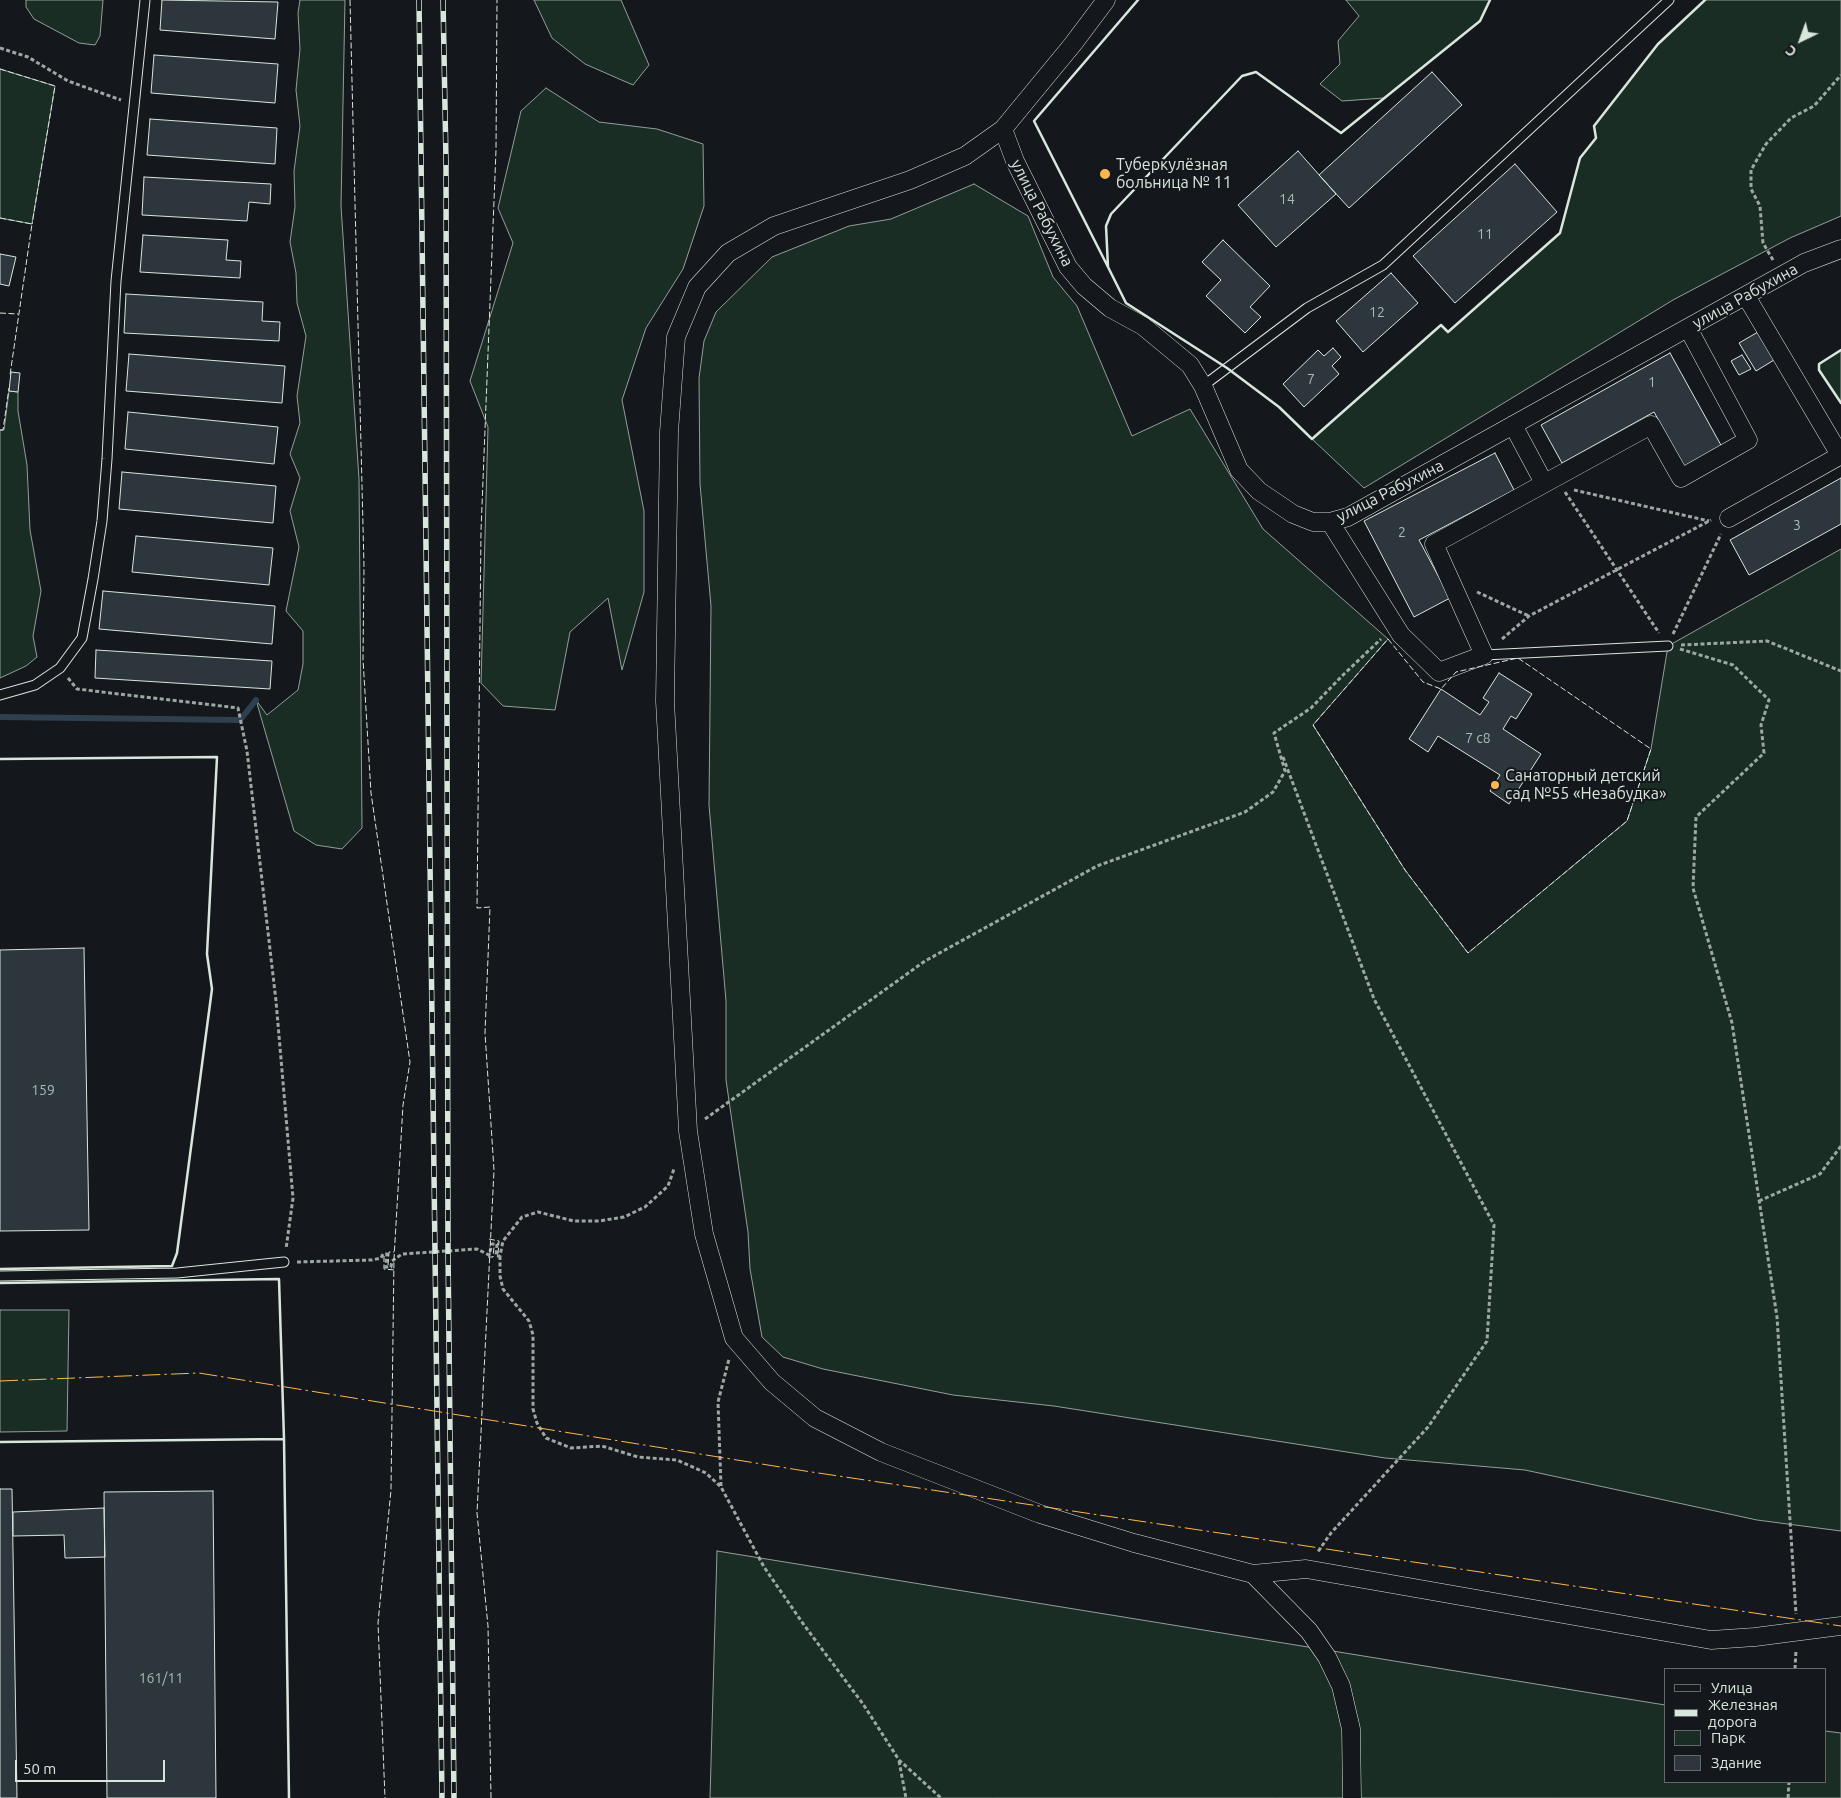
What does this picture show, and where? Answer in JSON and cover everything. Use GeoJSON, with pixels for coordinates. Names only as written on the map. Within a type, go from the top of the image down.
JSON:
{"type":"FeatureCollection","features":[{"type":"Feature","properties":{"kind":"street"},"geometry":{"type":"LineString","coordinates":[[1106,0],[1073,44],[1003,129],[965,156],[910,180],[774,226],[728,253],[697,287],[676,337],[669,432],[665,701],[688,1131],[704,1234],[734,1338],[772,1382],[815,1418],[881,1452],[1040,1514],[1134,1543],[1253,1574],[1306,1569],[1711,1640],[1755,1637],[1797,1630],[1841,1626]]}},
{"type":"Feature","properties":{"kind":"street","name":"улица Рабухина"},"geometry":{"type":"LineString","coordinates":[[1003,129],[1015,161],[1068,267],[1084,286],[1110,308],[1143,326],[1166,343],[1190,365],[1203,386],[1239,470],[1259,491],[1293,514],[1313,522],[1330,522],[1348,516],[1804,263],[1841,249]]}},
{"type":"Feature","properties":{"kind":"street"},"geometry":{"type":"LineString","coordinates":[[1729,518],[1840,455],[1746,296]]}},
{"type":"Feature","properties":{"kind":"street"},"geometry":{"type":"LineString","coordinates":[[1330,522],[1396,629],[1439,672],[1484,655],[1434,544],[1651,424],[1681,478],[1748,440],[1688,328]]}},
{"type":"Feature","properties":{"kind":"street"},"geometry":{"type":"LineString","coordinates":[[1513,425],[1544,483]]}},
{"type":"Feature","properties":{"kind":"street"},"geometry":{"type":"LineString","coordinates":[[1253,1574],[1309,1631],[1327,1657],[1341,1686],[1351,1729],[1352,1798]]}},
{"type":"Feature","properties":{"kind":"lane"},"geometry":{"type":"LineString","coordinates":[[0,695],[35,685],[60,668],[82,638],[102,521],[116,281],[136,104],[145,0]]}},
{"type":"Feature","properties":{"kind":"lane"},"geometry":{"type":"LineString","coordinates":[[1203,386],[1307,308],[1383,265],[1669,0]]}},
{"type":"Feature","properties":{"kind":"lane"},"geometry":{"type":"LineString","coordinates":[[1484,655],[1668,646]]}},
{"type":"Feature","properties":{"kind":"lane"},"geometry":{"type":"LineString","coordinates":[[0,1276],[177,1273],[284,1262]]}},
{"type":"Feature","properties":{"kind":"path"},"geometry":{"type":"LineString","coordinates":[[0,48],[28,56],[68,81],[136,104]]}},
{"type":"Feature","properties":{"kind":"path"},"geometry":{"type":"LineString","coordinates":[[1781,276],[1763,243],[1760,206],[1751,189],[1751,170],[1766,144],[1791,118],[1814,106],[1841,75]]}},
{"type":"Feature","properties":{"kind":"path"},"geometry":{"type":"LineString","coordinates":[[1709,521],[1561,487],[1668,646],[1733,666],[1768,700],[1762,725],[1764,753],[1696,817],[1693,888],[1732,1023],[1777,1318],[1797,1630],[1795,1668]]}},
{"type":"Feature","properties":{"kind":"path"},"geometry":{"type":"LineString","coordinates":[[1484,655],[1529,616],[1709,521],[1729,518]]}},
{"type":"Feature","properties":{"kind":"path"},"geometry":{"type":"LineString","coordinates":[[1668,646],[1729,518]]}},
{"type":"Feature","properties":{"kind":"path"},"geometry":{"type":"LineString","coordinates":[[1451,581],[1529,616]]}},
{"type":"Feature","properties":{"kind":"path"},"geometry":{"type":"LineString","coordinates":[[1274,733],[1311,708],[1355,663],[1380,640],[1396,629]]}},
{"type":"Feature","properties":{"kind":"path"},"geometry":{"type":"LineString","coordinates":[[1668,646],[1767,641],[1841,671]]}},
{"type":"Feature","properties":{"kind":"path"},"geometry":{"type":"LineString","coordinates":[[60,668],[77,688],[238,708],[247,751],[269,934],[293,1198],[284,1262],[372,1260],[387,1254],[386,1267],[391,1267],[394,1258],[402,1254],[477,1249],[489,1255],[492,1244],[497,1244],[496,1256],[500,1256]]}},
{"type":"Feature","properties":{"kind":"path"},"geometry":{"type":"LineString","coordinates":[[688,1131],[925,962],[1097,866],[1245,812],[1273,792],[1286,771],[1274,733]]}},
{"type":"Feature","properties":{"kind":"path"},"geometry":{"type":"LineString","coordinates":[[1274,733],[1374,999],[1494,1225],[1487,1342],[1428,1427],[1330,1533],[1306,1569]]}},
{"type":"Feature","properties":{"kind":"path"},"geometry":{"type":"LineString","coordinates":[[1759,1201],[1820,1174],[1841,1146]]}},
{"type":"Feature","properties":{"kind":"path"},"geometry":{"type":"LineString","coordinates":[[675,1168],[668,1186],[645,1207],[624,1216],[599,1221],[574,1221],[538,1212],[522,1217],[503,1241],[500,1256],[500,1276],[503,1289],[529,1320],[534,1335],[533,1408],[537,1423],[546,1438],[571,1448],[602,1446],[638,1457],[677,1460],[706,1473],[721,1487],[764,1567],[804,1626],[863,1704],[899,1760],[941,1798]]}},
{"type":"Feature","properties":{"kind":"path"},"geometry":{"type":"LineString","coordinates":[[721,1487],[718,1402],[734,1338]]}},
{"type":"Feature","properties":{"kind":"path"},"geometry":{"type":"LineString","coordinates":[[899,1760],[906,1798]]}},
{"type":"Feature","properties":{"kind":"path"},"geometry":{"type":"LineString","coordinates":[[1788,1798],[1789,1783]]}},
{"type":"Feature","properties":{"kind":"green space"},"geometry":{"type":"Polygon","coordinates":[[[26,0],[103,0],[100,36],[95,45],[79,43],[34,19],[26,7],[26,0]]]}},
{"type":"Feature","properties":{"kind":"green space"},"geometry":{"type":"Polygon","coordinates":[[[300,0],[345,0],[341,206],[359,479],[362,828],[342,849],[316,845],[294,831],[256,700],[267,715],[298,690],[303,664],[303,631],[286,611],[299,547],[290,511],[300,478],[290,454],[300,423],[297,396],[306,336],[297,303],[296,273],[290,242],[295,207],[294,171],[300,126],[296,90],[300,49],[298,13],[300,0]]]}},
{"type":"Feature","properties":{"kind":"green space"},"geometry":{"type":"Polygon","coordinates":[[[534,0],[621,0],[649,65],[633,85],[585,64],[552,38],[534,0]]]}},
{"type":"Feature","properties":{"kind":"green space"},"geometry":{"type":"Polygon","coordinates":[[[1346,0],[1490,0],[1480,21],[1384,98],[1342,101],[1320,84],[1340,64],[1338,41],[1359,16],[1346,0]]]}},
{"type":"Feature","properties":{"kind":"green space"},"geometry":{"type":"Polygon","coordinates":[[[1705,0],[1841,0],[1841,216],[1790,238],[1673,300],[1364,488],[1312,439],[1441,325],[1448,332],[1560,233],[1580,158],[1596,138],[1594,126],[1658,44],[1705,0]]]}},
{"type":"Feature","properties":{"kind":"green space"},"geometry":{"type":"Polygon","coordinates":[[[0,69],[55,86],[32,224],[0,218],[0,69]]]}},
{"type":"Feature","properties":{"kind":"green space"},"geometry":{"type":"Polygon","coordinates":[[[546,88],[599,122],[657,129],[703,144],[704,206],[683,269],[646,328],[622,400],[644,511],[644,592],[622,670],[608,598],[570,632],[555,710],[503,706],[481,683],[488,427],[470,381],[513,243],[498,208],[521,111],[546,88]]]}},
{"type":"Feature","properties":{"kind":"green space"},"geometry":{"type":"Polygon","coordinates":[[[974,184],[1028,216],[1053,277],[1077,306],[1132,436],[1190,409],[1263,529],[1388,639],[1313,725],[1405,870],[1468,953],[1627,821],[1651,749],[1668,646],[1841,549],[1841,1531],[1757,1520],[1525,1470],[1385,1458],[1054,1406],[953,1395],[823,1369],[783,1357],[762,1337],[750,1269],[748,1232],[726,1080],[726,1001],[709,805],[711,606],[700,484],[699,378],[704,341],[716,312],[772,257],[849,226],[891,219],[974,184]]]}},
{"type":"Feature","properties":{"kind":"green space"},"geometry":{"type":"Polygon","coordinates":[[[1841,350],[1841,403],[1819,370],[1819,364],[1841,350]]]}},
{"type":"Feature","properties":{"kind":"green space"},"geometry":{"type":"Polygon","coordinates":[[[9,391],[18,392],[18,411],[27,465],[30,530],[41,591],[33,636],[37,657],[26,666],[0,678],[0,430],[4,430],[9,391]]]}},
{"type":"Feature","properties":{"kind":"green space"},"geometry":{"type":"Polygon","coordinates":[[[0,1310],[69,1310],[67,1431],[0,1432],[0,1310]]]}},
{"type":"Feature","properties":{"kind":"green space"},"geometry":{"type":"Polygon","coordinates":[[[717,1551],[1664,1705],[1664,1783],[1826,1783],[1826,1731],[1841,1733],[1841,1798],[710,1798],[717,1551]]]}},
{"type":"Feature","properties":{"kind":"building"},"geometry":{"type":"Polygon","coordinates":[[[162,0],[278,2],[275,39],[160,30],[162,0]]]}},
{"type":"Feature","properties":{"kind":"building"},"geometry":{"type":"Polygon","coordinates":[[[154,55],[278,64],[275,103],[151,93],[154,55]]]}},
{"type":"Feature","properties":{"kind":"building"},"geometry":{"type":"Polygon","coordinates":[[[1432,72],[1462,105],[1349,208],[1319,175],[1432,72]]]}},
{"type":"Feature","properties":{"kind":"building"},"geometry":{"type":"Polygon","coordinates":[[[150,119],[277,128],[275,164],[147,155],[150,119]]]}},
{"type":"Feature","properties":{"kind":"building"},"geometry":{"type":"Polygon","coordinates":[[[1298,151],[1336,194],[1276,247],[1238,205],[1298,151]]]}},
{"type":"Feature","properties":{"kind":"building"},"geometry":{"type":"Polygon","coordinates":[[[1515,164],[1557,212],[1455,303],[1413,256],[1515,164]]]}},
{"type":"Feature","properties":{"kind":"building"},"geometry":{"type":"Polygon","coordinates":[[[144,177],[271,184],[270,204],[249,202],[247,221],[142,215],[144,177]]]}},
{"type":"Feature","properties":{"kind":"building"},"geometry":{"type":"Polygon","coordinates":[[[143,235],[228,240],[226,260],[241,261],[240,278],[140,272],[143,235]]]}},
{"type":"Feature","properties":{"kind":"building"},"geometry":{"type":"Polygon","coordinates":[[[1223,240],[1270,286],[1250,307],[1261,317],[1245,333],[1206,296],[1221,280],[1202,262],[1223,240]]]}},
{"type":"Feature","properties":{"kind":"building"},"geometry":{"type":"Polygon","coordinates":[[[0,254],[16,257],[9,286],[0,284],[0,254]]]}},
{"type":"Feature","properties":{"kind":"building"},"geometry":{"type":"Polygon","coordinates":[[[1391,273],[1418,303],[1363,352],[1336,321],[1391,273]]]}},
{"type":"Feature","properties":{"kind":"building"},"geometry":{"type":"Polygon","coordinates":[[[126,294],[263,302],[262,321],[280,322],[279,341],[124,333],[126,294]]]}},
{"type":"Feature","properties":{"kind":"building"},"geometry":{"type":"Polygon","coordinates":[[[1758,332],[1774,360],[1756,371],[1739,343],[1758,332]]]}},
{"type":"Feature","properties":{"kind":"building"},"geometry":{"type":"Polygon","coordinates":[[[1333,348],[1341,357],[1332,366],[1339,374],[1304,407],[1283,384],[1318,350],[1324,356],[1333,348]]]}},
{"type":"Feature","properties":{"kind":"building"},"geometry":{"type":"Polygon","coordinates":[[[1670,353],[1722,447],[1685,468],[1654,412],[1562,463],[1541,425],[1670,353]]]}},
{"type":"Feature","properties":{"kind":"building"},"geometry":{"type":"Polygon","coordinates":[[[129,354],[285,366],[282,403],[126,391],[129,354]]]}},
{"type":"Feature","properties":{"kind":"building"},"geometry":{"type":"Polygon","coordinates":[[[1742,355],[1751,369],[1739,375],[1731,361],[1742,355]]]}},
{"type":"Feature","properties":{"kind":"building"},"geometry":{"type":"Polygon","coordinates":[[[11,372],[20,373],[18,392],[9,391],[11,372]]]}},
{"type":"Feature","properties":{"kind":"building"},"geometry":{"type":"Polygon","coordinates":[[[128,412],[278,427],[274,464],[125,449],[128,412]]]}},
{"type":"Feature","properties":{"kind":"building"},"geometry":{"type":"Polygon","coordinates":[[[1495,453],[1514,490],[1419,540],[1450,598],[1414,617],[1364,521],[1495,453]]]}},
{"type":"Feature","properties":{"kind":"building"},"geometry":{"type":"Polygon","coordinates":[[[122,472],[276,486],[273,523],[119,509],[122,472]]]}},
{"type":"Feature","properties":{"kind":"building"},"geometry":{"type":"Polygon","coordinates":[[[1841,478],[1841,524],[1749,575],[1730,540],[1841,478]]]}},
{"type":"Feature","properties":{"kind":"building"},"geometry":{"type":"Polygon","coordinates":[[[136,536],[273,548],[269,585],[132,572],[136,536]]]}},
{"type":"Feature","properties":{"kind":"building"},"geometry":{"type":"Polygon","coordinates":[[[103,591],[275,606],[272,644],[99,629],[103,591]]]}},
{"type":"Feature","properties":{"kind":"building"},"geometry":{"type":"Polygon","coordinates":[[[96,650],[272,661],[270,689],[95,678],[96,650]]]}},
{"type":"Feature","properties":{"kind":"building"},"geometry":{"type":"Polygon","coordinates":[[[1499,673],[1532,694],[1516,719],[1511,716],[1503,729],[1541,754],[1509,804],[1490,791],[1500,775],[1438,736],[1428,752],[1409,739],[1441,689],[1480,715],[1489,702],[1483,698],[1499,673]]]}},
{"type":"Feature","properties":{"kind":"building"},"geometry":{"type":"Polygon","coordinates":[[[84,948],[89,1230],[0,1231],[0,950],[84,948]]]}},
{"type":"Feature","properties":{"kind":"building"},"geometry":{"type":"Polygon","coordinates":[[[0,1489],[12,1489],[17,1798],[0,1798],[0,1489]]]}},
{"type":"Feature","properties":{"kind":"building"},"geometry":{"type":"Polygon","coordinates":[[[213,1491],[216,1798],[107,1798],[104,1492],[213,1491]]]}},
{"type":"Feature","properties":{"kind":"building"},"geometry":{"type":"Polygon","coordinates":[[[104,1508],[105,1557],[65,1558],[64,1535],[13,1536],[13,1512],[104,1508]]]}},
{"type":"Feature","properties":{"kind":"waterway"},"geometry":{"type":"LineString","coordinates":[[0,717],[240,720],[256,700]]}},
{"type":"Feature","properties":{"kind":"railway"},"geometry":{"type":"LineString","coordinates":[[419,0],[442,1798]]}},
{"type":"Feature","properties":{"kind":"railway"},"geometry":{"type":"LineString","coordinates":[[443,0],[446,161],[448,1251],[454,1798]]}},
{"type":"Feature","properties":{"kind":"fence"},"geometry":{"type":"LineString","coordinates":[[350,0],[364,567],[363,659],[371,793],[410,1062],[403,1105],[394,1258],[391,1490],[378,1623],[385,1798]]}},
{"type":"Feature","properties":{"kind":"fence"},"geometry":{"type":"LineString","coordinates":[[491,1798],[488,1626],[477,1513],[494,1170],[485,1033],[490,907],[477,908],[481,531],[496,150],[497,0]]}},
{"type":"Feature","properties":{"kind":"fence"},"geometry":{"type":"LineString","coordinates":[[0,69],[55,86],[32,224]]}},
{"type":"Feature","properties":{"kind":"fence"},"geometry":{"type":"LineString","coordinates":[[0,218],[32,224],[10,375]]}},
{"type":"Feature","properties":{"kind":"fence"},"geometry":{"type":"LineString","coordinates":[[0,313],[18,314]]}},
{"type":"Feature","properties":{"kind":"fence"},"geometry":{"type":"LineString","coordinates":[[0,430],[3,430],[9,388]]}},
{"type":"Feature","properties":{"kind":"fence"},"geometry":{"type":"LineString","coordinates":[[1388,639],[1423,682],[1441,689],[1456,672],[1518,658],[1651,749],[1627,821],[1468,953],[1405,870],[1313,725],[1388,639]]}},
{"type":"Feature","properties":{"kind":"fence"},"geometry":{"type":"LineString","coordinates":[[489,1239],[499,1241],[498,1254]]}},
{"type":"Feature","properties":{"kind":"fence"},"geometry":{"type":"LineString","coordinates":[[488,1257],[493,1257],[494,1247]]}},
{"type":"Feature","properties":{"kind":"fence"},"geometry":{"type":"LineString","coordinates":[[388,1265],[389,1252],[394,1252]]}},
{"type":"Feature","properties":{"kind":"fence"},"geometry":{"type":"LineString","coordinates":[[384,1256],[384,1269],[394,1270]]}},
{"type":"Feature","properties":{"kind":"wall"},"geometry":{"type":"LineString","coordinates":[[1138,0],[1034,121],[1108,267],[1106,226],[1111,214],[1242,76],[1256,72],[1341,133],[1480,21],[1490,0]]}},
{"type":"Feature","properties":{"kind":"wall"},"geometry":{"type":"LineString","coordinates":[[1108,267],[1126,303],[1227,368],[1279,407],[1312,439],[1441,325],[1448,332],[1560,233],[1580,158],[1596,138],[1594,126],[1658,44],[1705,0]]}},
{"type":"Feature","properties":{"kind":"wall"},"geometry":{"type":"LineString","coordinates":[[1841,350],[1819,364],[1819,370],[1841,403]]}},
{"type":"Feature","properties":{"kind":"wall"},"geometry":{"type":"LineString","coordinates":[[0,759],[217,757],[207,954],[212,989],[177,1253],[172,1266],[0,1269]]}},
{"type":"Feature","properties":{"kind":"wall"},"geometry":{"type":"LineString","coordinates":[[0,1283],[279,1279],[284,1439],[289,1798]]}},
{"type":"Feature","properties":{"kind":"wall"},"geometry":{"type":"LineString","coordinates":[[0,1442],[284,1439]]}},
{"type":"Feature","properties":{"kind":"power"},"geometry":{"type":"LineString","coordinates":[[0,1381],[199,1373],[805,1471],[1841,1626]]}},
{"type":"Feature","properties":{"kind":"place","name":"Туберкулёзная больница № 11"},"geometry":{"type":"Point","coordinates":[1105,174]}},
{"type":"Feature","properties":{"kind":"place","name":"Санаторный детский сад №55 «Незабудка»"},"geometry":{"type":"Point","coordinates":[1495,785]}}]}
